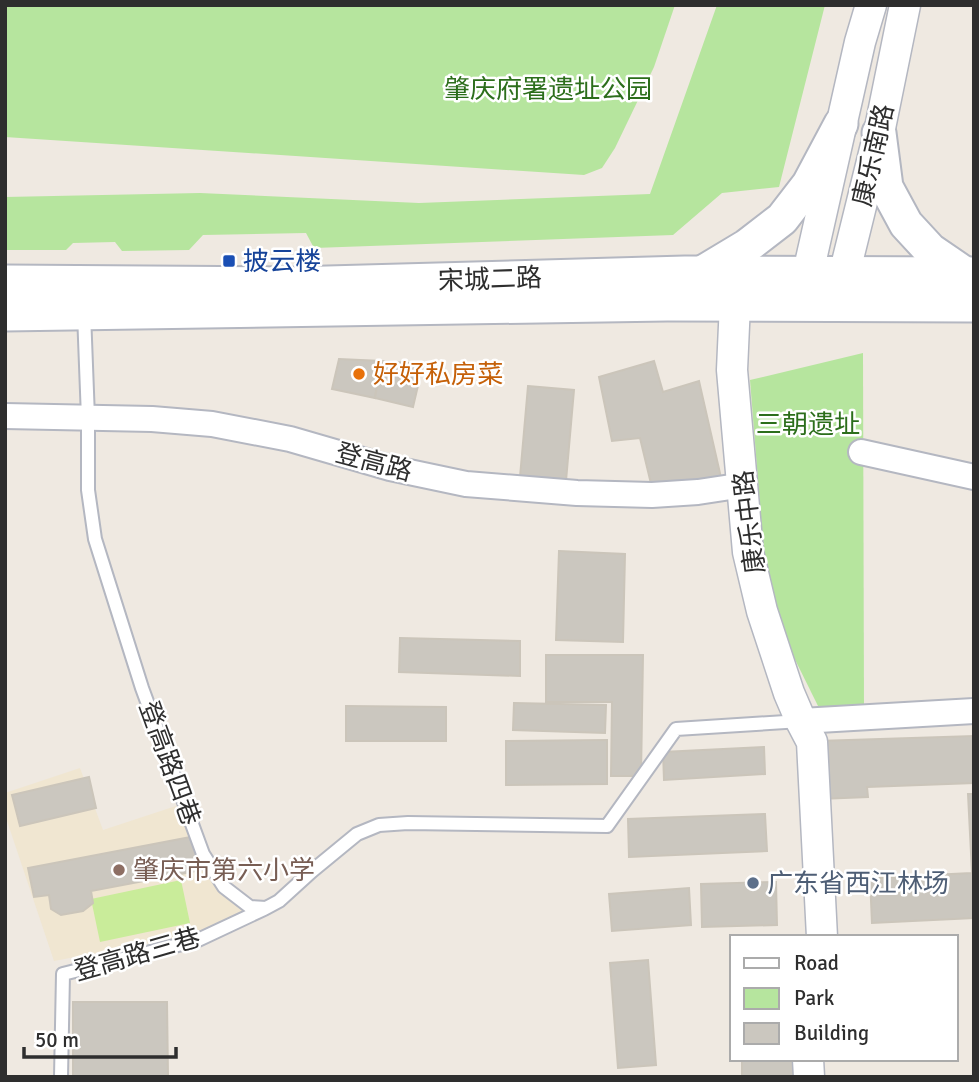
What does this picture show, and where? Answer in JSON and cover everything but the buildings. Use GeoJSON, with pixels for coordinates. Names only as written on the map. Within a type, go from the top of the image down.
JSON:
{"type":"FeatureCollection","features":[{"type":"Feature","properties":{"kind":"main road"},"geometry":{"type":"LineString","coordinates":[[702,273],[747,246],[782,219],[809,184],[841,124]]}},
{"type":"Feature","properties":{"kind":"main road"},"geometry":{"type":"LineString","coordinates":[[879,133],[886,187],[906,223],[930,250],[971,284]]}},
{"type":"Feature","properties":{"kind":"main road","name":"宋城二路"},"geometry":{"type":"LineString","coordinates":[[5,282],[617,290],[702,273],[736,288]]}},
{"type":"Feature","properties":{"kind":"main road","name":"宋城二路"},"geometry":{"type":"LineString","coordinates":[[5,314],[617,290],[805,288],[845,273],[971,284]]}},
{"type":"Feature","properties":{"kind":"main road","name":"宋城二路"},"geometry":{"type":"LineString","coordinates":[[805,288],[836,304],[971,284]]}},
{"type":"Feature","properties":{"kind":"street","name":"康乐南路"},"geometry":{"type":"LineString","coordinates":[[805,288],[841,124],[871,5]]}},
{"type":"Feature","properties":{"kind":"street","name":"康乐南路"},"geometry":{"type":"LineString","coordinates":[[836,304],[879,133],[905,5]]}},
{"type":"Feature","properties":{"kind":"street","name":"康乐中路"},"geometry":{"type":"LineString","coordinates":[[736,288],[732,370],[748,552],[762,611],[789,693],[812,742],[822,935]]}},
{"type":"Feature","properties":{"kind":"street","name":"登高路"},"geometry":{"type":"LineString","coordinates":[[5,416],[152,419],[212,424],[290,439],[390,468],[466,484],[577,493],[652,495],[744,485]]}},
{"type":"Feature","properties":{"kind":"street"},"geometry":{"type":"LineString","coordinates":[[861,452],[974,477]]}},
{"type":"Feature","properties":{"kind":"street"},"geometry":{"type":"LineString","coordinates":[[802,935],[793,743],[801,721],[974,711]]}},
{"type":"Feature","properties":{"kind":"lane","name":"登高路四巷"},"geometry":{"type":"LineString","coordinates":[[84,313],[88,489],[95,539],[142,688],[203,854],[224,887],[250,907],[266,908]]}},
{"type":"Feature","properties":{"kind":"lane"},"geometry":{"type":"LineString","coordinates":[[266,908],[279,901],[357,834],[379,825],[408,823],[607,826],[676,729],[801,721]]}},
{"type":"Feature","properties":{"kind":"lane","name":"登高路三巷"},"geometry":{"type":"LineString","coordinates":[[61,1077],[63,974],[198,940],[266,908]]}},
{"type":"Feature","properties":{"kind":"shaded area","name":"肇庆市第六小学"},"geometry":{"type":"Polygon","coordinates":[[[80,768],[103,830],[185,803],[224,887],[250,907],[191,935],[54,961],[5,815],[5,793],[80,768]]]}},
{"type":"Feature","properties":{"kind":"green space","name":"肇庆府署遗址公园"},"geometry":{"type":"Polygon","coordinates":[[[5,5],[675,5],[654,67],[615,148],[602,168],[584,175],[5,137],[5,5]]]}},
{"type":"Feature","properties":{"kind":"green space"},"geometry":{"type":"Polygon","coordinates":[[[717,5],[825,5],[779,187],[722,193],[673,235],[314,248],[306,233],[203,235],[189,250],[122,251],[115,242],[73,243],[66,250],[5,250],[5,197],[200,193],[419,203],[650,194],[717,5]]]}},
{"type":"Feature","properties":{"kind":"green space","name":"三朝遗址"},"geometry":{"type":"Polygon","coordinates":[[[863,353],[864,709],[820,710],[768,605],[750,380],[863,353]]]}},
{"type":"Feature","properties":{"kind":"green space"},"geometry":{"type":"Polygon","coordinates":[[[181,880],[190,923],[100,942],[91,899],[181,880]]]}},
{"type":"Feature","properties":{"kind":"place","name":"披云楼"},"geometry":{"type":"Point","coordinates":[229,261]}},
{"type":"Feature","properties":{"kind":"place","name":"好好私房菜"},"geometry":{"type":"Point","coordinates":[359,374]}},
{"type":"Feature","properties":{"kind":"place","name":"肇庆市第六小学"},"geometry":{"type":"Point","coordinates":[119,870]}},
{"type":"Feature","properties":{"kind":"place","name":"广东省西江林场"},"geometry":{"type":"Point","coordinates":[753,883]}}]}
